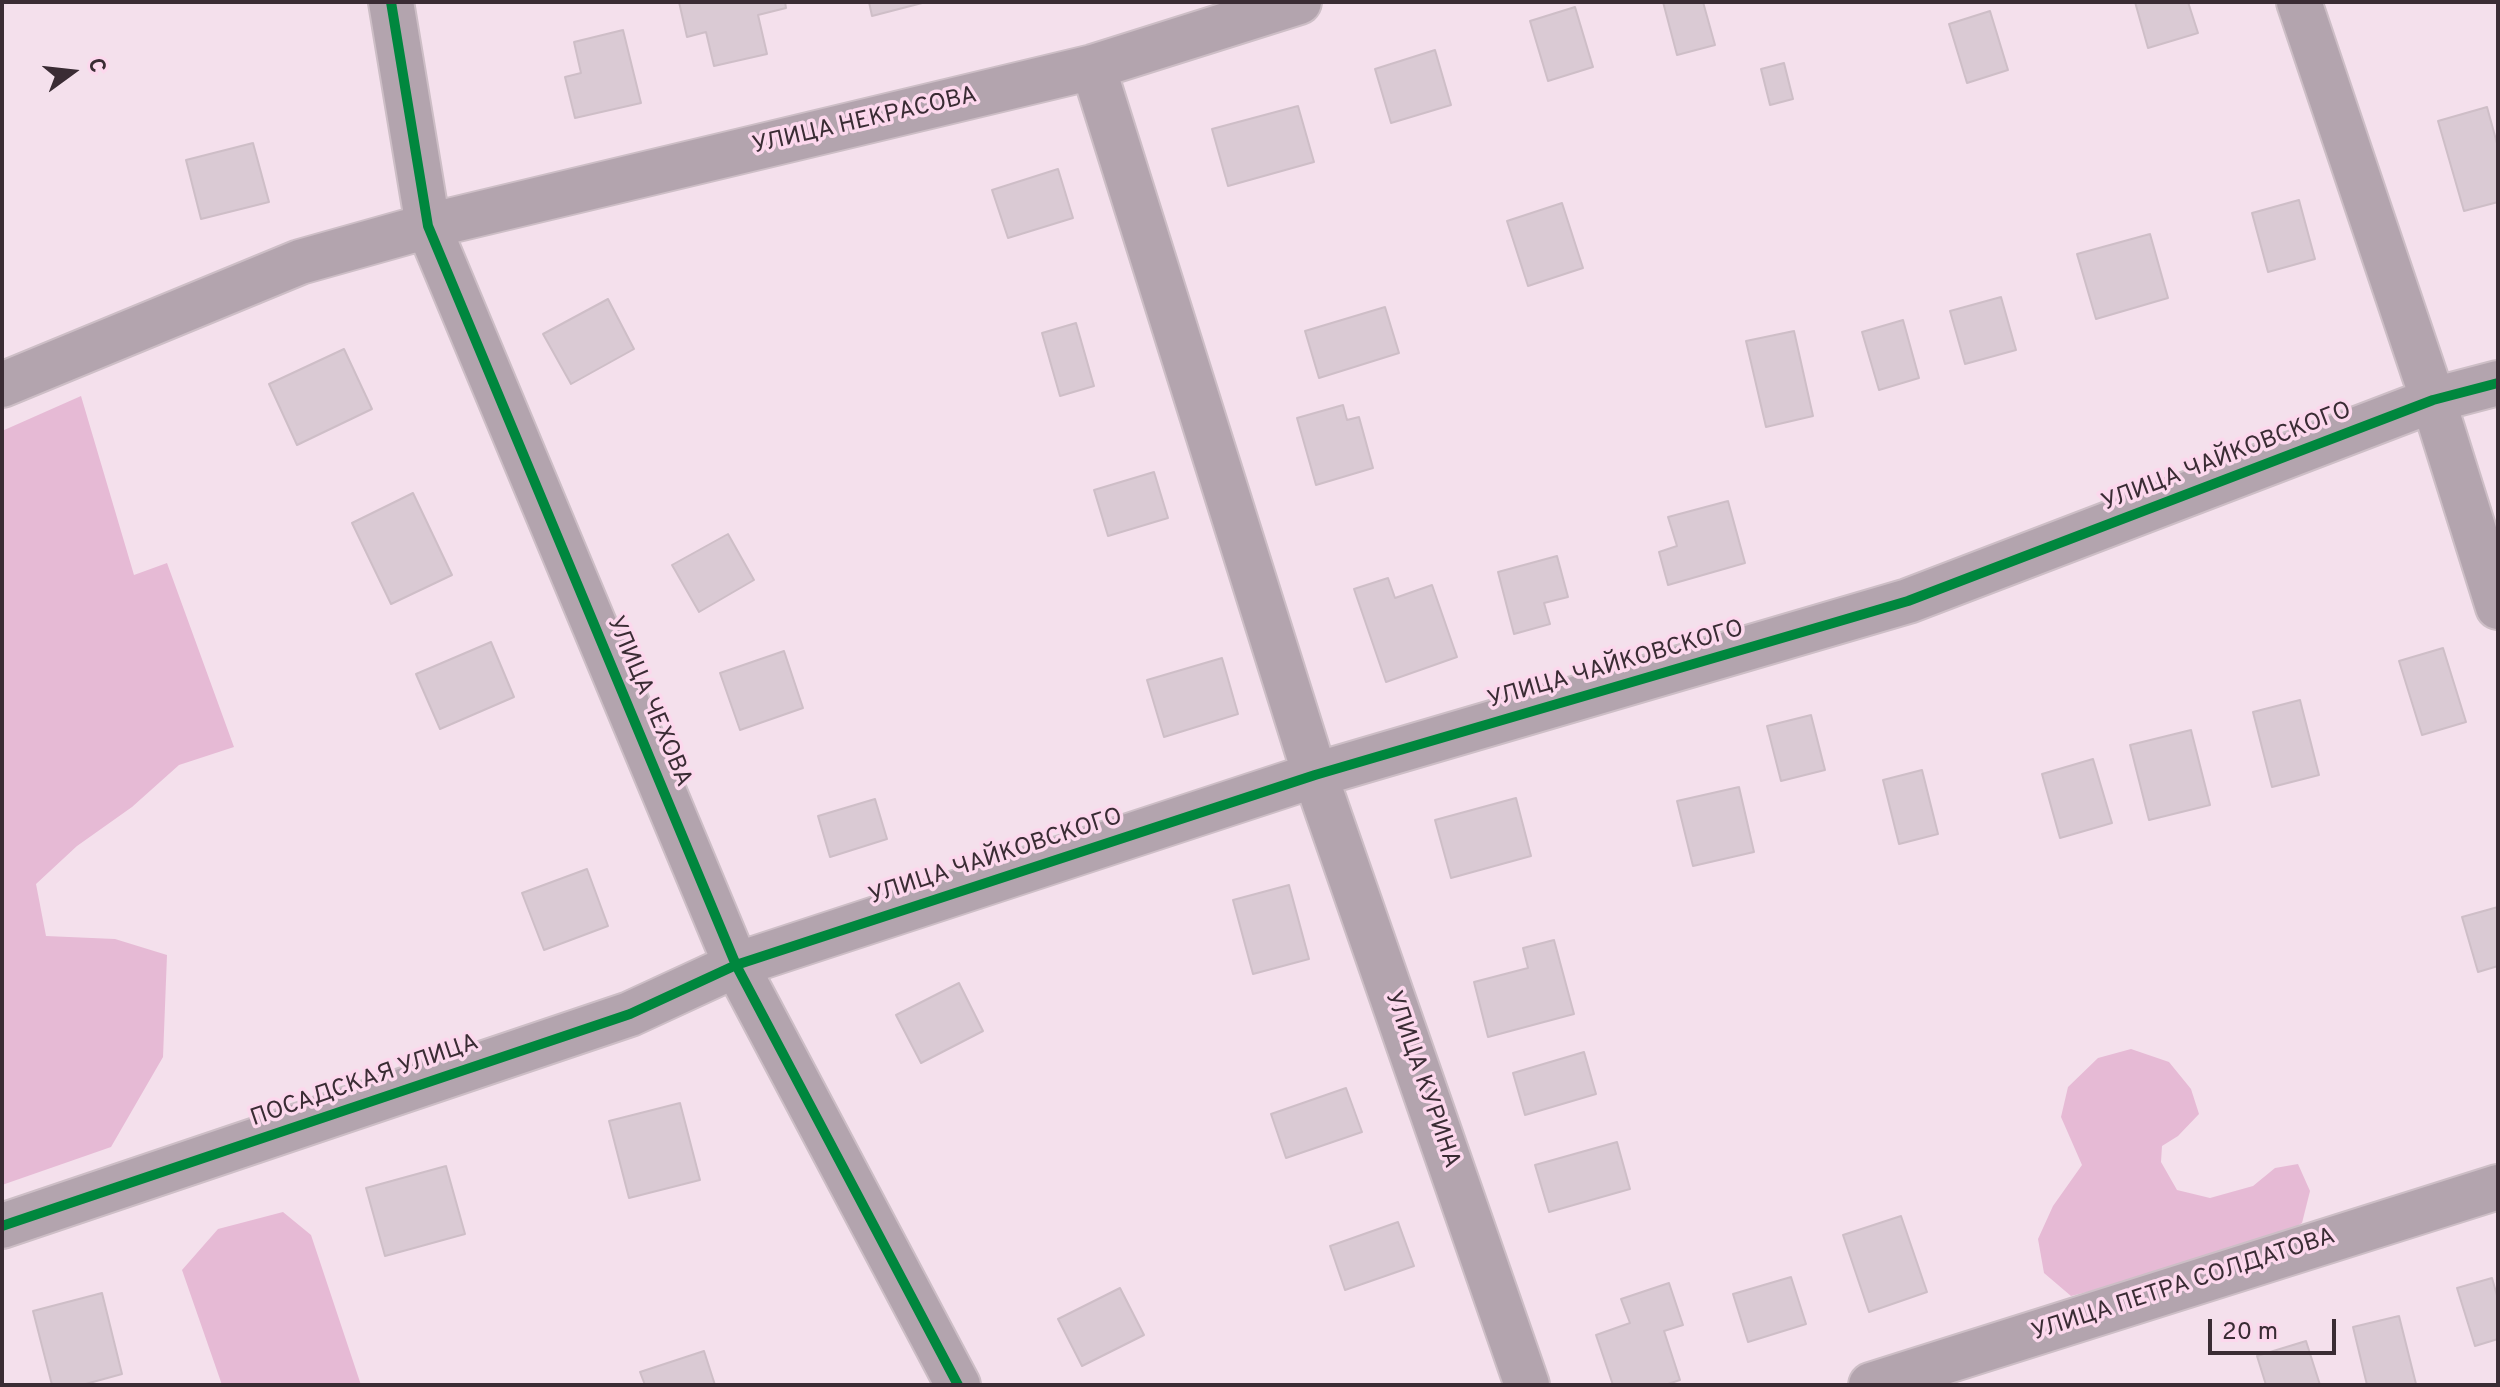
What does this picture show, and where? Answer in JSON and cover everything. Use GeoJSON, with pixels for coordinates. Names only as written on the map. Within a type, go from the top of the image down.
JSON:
{"type":"FeatureCollection","features":[{"type":"Feature","properties":{"kind":"street","name":"УЛИЦА ЧЕХОВА"},"geometry":{"type":"LineString","coordinates":[[391,2],[428,226],[736,965],[958,1385]]}},
{"type":"Feature","properties":{"kind":"street","name":"УЛИЦА НЕКРАСОВА"},"geometry":{"type":"LineString","coordinates":[[2,385],[300,262],[428,226],[1093,67],[1299,2]]}},
{"type":"Feature","properties":{"kind":"street"},"geometry":{"type":"LineString","coordinates":[[2299,2],[2433,400],[2498,607]]}},
{"type":"Feature","properties":{"kind":"street","name":"УЛИЦА КУРИНА"},"geometry":{"type":"LineString","coordinates":[[1093,67],[1315,775],[1527,1385]]}},
{"type":"Feature","properties":{"kind":"street","name":"УЛИЦА ЧАЙКОВСКОГО"},"geometry":{"type":"LineString","coordinates":[[736,965],[1315,775],[1908,601],[2433,400],[2498,383]]}},
{"type":"Feature","properties":{"kind":"street","name":"ПОСАДСКАЯ УЛИЦА"},"geometry":{"type":"LineString","coordinates":[[2,1226],[630,1014],[736,965]]}},
{"type":"Feature","properties":{"kind":"street","name":"УЛИЦА ПЕТРА СОЛДАТОВА"},"geometry":{"type":"LineString","coordinates":[[1871,1385],[2498,1187]]}},
{"type":"Feature","properties":{"kind":"shaded area"},"geometry":{"type":"Polygon","coordinates":[[[81,396],[134,575],[167,563],[234,747],[179,765],[132,807],[77,846],[36,884],[46,936],[115,939],[167,955],[163,1057],[111,1147],[2,1185],[2,431],[81,396]]]}},
{"type":"Feature","properties":{"kind":"shaded area"},"geometry":{"type":"Polygon","coordinates":[[[2131,1049],[2169,1062],[2191,1089],[2199,1114],[2178,1136],[2162,1146],[2161,1162],[2177,1190],[2210,1198],[2253,1186],[2275,1168],[2298,1164],[2310,1191],[2302,1223],[2259,1249],[2071,1296],[2044,1273],[2038,1239],[2053,1206],[2082,1165],[2061,1117],[2068,1087],[2098,1058],[2131,1049]]]}},
{"type":"Feature","properties":{"kind":"shaded area"},"geometry":{"type":"Polygon","coordinates":[[[283,1212],[311,1235],[361,1385],[222,1385],[182,1270],[218,1229],[283,1212]]]}},
{"type":"Feature","properties":{"kind":"building"},"geometry":{"type":"Polygon","coordinates":[[[679,2],[785,2],[786,8],[758,15],[767,54],[714,66],[706,32],[687,37],[679,2]]]}},
{"type":"Feature","properties":{"kind":"building"},"geometry":{"type":"Polygon","coordinates":[[[869,2],[926,2],[872,16],[869,2]]]}},
{"type":"Feature","properties":{"kind":"building"},"geometry":{"type":"Polygon","coordinates":[[[1663,2],[1703,2],[1715,45],[1677,55],[1663,2]]]}},
{"type":"Feature","properties":{"kind":"building"},"geometry":{"type":"Polygon","coordinates":[[[2135,2],[2188,2],[2198,33],[2148,48],[2135,2]]]}},
{"type":"Feature","properties":{"kind":"building"},"geometry":{"type":"Polygon","coordinates":[[[1575,7],[1593,67],[1548,81],[1530,21],[1575,7]]]}},
{"type":"Feature","properties":{"kind":"building"},"geometry":{"type":"Polygon","coordinates":[[[1990,11],[2008,70],[1967,83],[1949,24],[1990,11]]]}},
{"type":"Feature","properties":{"kind":"building"},"geometry":{"type":"Polygon","coordinates":[[[623,30],[641,103],[575,118],[565,77],[581,73],[574,42],[623,30]]]}},
{"type":"Feature","properties":{"kind":"building"},"geometry":{"type":"Polygon","coordinates":[[[1435,50],[1451,105],[1391,123],[1375,69],[1435,50]]]}},
{"type":"Feature","properties":{"kind":"building"},"geometry":{"type":"Polygon","coordinates":[[[1784,63],[1793,99],[1770,105],[1761,69],[1784,63]]]}},
{"type":"Feature","properties":{"kind":"building"},"geometry":{"type":"Polygon","coordinates":[[[1298,106],[1314,162],[1228,186],[1212,129],[1298,106]]]}},
{"type":"Feature","properties":{"kind":"building"},"geometry":{"type":"Polygon","coordinates":[[[2487,107],[2498,147],[2498,202],[2464,211],[2438,121],[2487,107]]]}},
{"type":"Feature","properties":{"kind":"building"},"geometry":{"type":"Polygon","coordinates":[[[253,143],[269,202],[201,219],[186,160],[253,143]]]}},
{"type":"Feature","properties":{"kind":"building"},"geometry":{"type":"Polygon","coordinates":[[[1058,169],[1073,218],[1008,238],[992,190],[1058,169]]]}},
{"type":"Feature","properties":{"kind":"building"},"geometry":{"type":"Polygon","coordinates":[[[2299,200],[2315,259],[2268,272],[2252,213],[2299,200]]]}},
{"type":"Feature","properties":{"kind":"building"},"geometry":{"type":"Polygon","coordinates":[[[1562,203],[1583,268],[1528,286],[1507,221],[1562,203]]]}},
{"type":"Feature","properties":{"kind":"building"},"geometry":{"type":"Polygon","coordinates":[[[2150,234],[2168,298],[2096,319],[2077,254],[2150,234]]]}},
{"type":"Feature","properties":{"kind":"building"},"geometry":{"type":"Polygon","coordinates":[[[2001,297],[2016,350],[1965,364],[1950,311],[2001,297]]]}},
{"type":"Feature","properties":{"kind":"building"},"geometry":{"type":"Polygon","coordinates":[[[608,299],[634,349],[571,384],[543,334],[608,299]]]}},
{"type":"Feature","properties":{"kind":"building"},"geometry":{"type":"Polygon","coordinates":[[[1385,307],[1399,353],[1319,378],[1305,331],[1385,307]]]}},
{"type":"Feature","properties":{"kind":"building"},"geometry":{"type":"Polygon","coordinates":[[[1903,320],[1919,378],[1879,390],[1862,332],[1903,320]]]}},
{"type":"Feature","properties":{"kind":"building"},"geometry":{"type":"Polygon","coordinates":[[[1076,323],[1094,386],[1060,396],[1042,333],[1076,323]]]}},
{"type":"Feature","properties":{"kind":"building"},"geometry":{"type":"Polygon","coordinates":[[[1794,331],[1813,416],[1766,427],[1746,341],[1794,331]]]}},
{"type":"Feature","properties":{"kind":"building"},"geometry":{"type":"Polygon","coordinates":[[[344,349],[372,409],[297,445],[269,384],[344,349]]]}},
{"type":"Feature","properties":{"kind":"building"},"geometry":{"type":"Polygon","coordinates":[[[1343,405],[1347,420],[1359,417],[1373,468],[1316,485],[1297,418],[1343,405]]]}},
{"type":"Feature","properties":{"kind":"building"},"geometry":{"type":"Polygon","coordinates":[[[1154,472],[1168,518],[1108,536],[1094,490],[1154,472]]]}},
{"type":"Feature","properties":{"kind":"building"},"geometry":{"type":"Polygon","coordinates":[[[413,493],[452,575],[391,604],[352,523],[413,493]]]}},
{"type":"Feature","properties":{"kind":"building"},"geometry":{"type":"Polygon","coordinates":[[[1728,501],[1745,563],[1668,585],[1659,552],[1677,546],[1668,517],[1728,501]]]}},
{"type":"Feature","properties":{"kind":"building"},"geometry":{"type":"Polygon","coordinates":[[[728,534],[754,580],[699,612],[672,565],[728,534]]]}},
{"type":"Feature","properties":{"kind":"building"},"geometry":{"type":"Polygon","coordinates":[[[1557,556],[1568,597],[1544,603],[1550,624],[1514,634],[1498,572],[1557,556]]]}},
{"type":"Feature","properties":{"kind":"building"},"geometry":{"type":"Polygon","coordinates":[[[1388,578],[1395,598],[1432,585],[1457,657],[1386,682],[1354,589],[1388,578]]]}},
{"type":"Feature","properties":{"kind":"building"},"geometry":{"type":"Polygon","coordinates":[[[491,642],[514,697],[440,729],[416,674],[491,642]]]}},
{"type":"Feature","properties":{"kind":"building"},"geometry":{"type":"Polygon","coordinates":[[[2443,648],[2466,722],[2422,735],[2399,661],[2443,648]]]}},
{"type":"Feature","properties":{"kind":"building"},"geometry":{"type":"Polygon","coordinates":[[[784,651],[803,708],[740,730],[720,673],[784,651]]]}},
{"type":"Feature","properties":{"kind":"building"},"geometry":{"type":"Polygon","coordinates":[[[1222,658],[1238,714],[1164,737],[1147,680],[1222,658]]]}},
{"type":"Feature","properties":{"kind":"building"},"geometry":{"type":"Polygon","coordinates":[[[2300,700],[2319,775],[2272,787],[2253,712],[2300,700]]]}},
{"type":"Feature","properties":{"kind":"building"},"geometry":{"type":"Polygon","coordinates":[[[1811,715],[1825,770],[1781,781],[1767,726],[1811,715]]]}},
{"type":"Feature","properties":{"kind":"building"},"geometry":{"type":"Polygon","coordinates":[[[2191,730],[2210,805],[2149,820],[2130,745],[2191,730]]]}},
{"type":"Feature","properties":{"kind":"building"},"geometry":{"type":"Polygon","coordinates":[[[2093,759],[2112,823],[2060,838],[2042,774],[2093,759]]]}},
{"type":"Feature","properties":{"kind":"building"},"geometry":{"type":"Polygon","coordinates":[[[1922,770],[1938,834],[1899,844],[1883,780],[1922,770]]]}},
{"type":"Feature","properties":{"kind":"building"},"geometry":{"type":"Polygon","coordinates":[[[1739,787],[1754,852],[1693,866],[1677,801],[1739,787]]]}},
{"type":"Feature","properties":{"kind":"building"},"geometry":{"type":"Polygon","coordinates":[[[1516,798],[1531,856],[1451,878],[1435,820],[1516,798]]]}},
{"type":"Feature","properties":{"kind":"building"},"geometry":{"type":"Polygon","coordinates":[[[875,799],[887,839],[830,857],[818,816],[875,799]]]}},
{"type":"Feature","properties":{"kind":"building"},"geometry":{"type":"Polygon","coordinates":[[[587,869],[608,926],[544,950],[522,893],[587,869]]]}},
{"type":"Feature","properties":{"kind":"building"},"geometry":{"type":"Polygon","coordinates":[[[1289,885],[1309,959],[1253,974],[1233,900],[1289,885]]]}},
{"type":"Feature","properties":{"kind":"building"},"geometry":{"type":"Polygon","coordinates":[[[2498,907],[2498,966],[2478,972],[2462,917],[2498,907]]]}},
{"type":"Feature","properties":{"kind":"building"},"geometry":{"type":"Polygon","coordinates":[[[1554,940],[1574,1014],[1488,1037],[1474,982],[1528,968],[1523,948],[1554,940]]]}},
{"type":"Feature","properties":{"kind":"building"},"geometry":{"type":"Polygon","coordinates":[[[959,983],[983,1031],[921,1063],[896,1015],[959,983]]]}},
{"type":"Feature","properties":{"kind":"building"},"geometry":{"type":"Polygon","coordinates":[[[1584,1052],[1596,1094],[1525,1115],[1513,1073],[1584,1052]]]}},
{"type":"Feature","properties":{"kind":"building"},"geometry":{"type":"Polygon","coordinates":[[[1346,1088],[1362,1132],[1286,1158],[1271,1114],[1346,1088]]]}},
{"type":"Feature","properties":{"kind":"building"},"geometry":{"type":"Polygon","coordinates":[[[680,1103],[700,1180],[629,1198],[609,1121],[680,1103]]]}},
{"type":"Feature","properties":{"kind":"building"},"geometry":{"type":"Polygon","coordinates":[[[1617,1142],[1630,1189],[1549,1212],[1535,1165],[1617,1142]]]}},
{"type":"Feature","properties":{"kind":"building"},"geometry":{"type":"Polygon","coordinates":[[[446,1166],[465,1234],[385,1256],[366,1188],[446,1166]]]}},
{"type":"Feature","properties":{"kind":"building"},"geometry":{"type":"Polygon","coordinates":[[[1901,1216],[1927,1292],[1869,1312],[1843,1235],[1901,1216]]]}},
{"type":"Feature","properties":{"kind":"building"},"geometry":{"type":"Polygon","coordinates":[[[1398,1222],[1414,1266],[1345,1290],[1330,1246],[1398,1222]]]}},
{"type":"Feature","properties":{"kind":"building"},"geometry":{"type":"Polygon","coordinates":[[[1791,1277],[1806,1324],[1748,1342],[1733,1294],[1791,1277]]]}},
{"type":"Feature","properties":{"kind":"building"},"geometry":{"type":"Polygon","coordinates":[[[2492,1278],[2498,1299],[2498,1339],[2475,1346],[2457,1288],[2492,1278]]]}},
{"type":"Feature","properties":{"kind":"building"},"geometry":{"type":"Polygon","coordinates":[[[1669,1283],[1683,1325],[1664,1331],[1680,1380],[1665,1385],[1613,1385],[1596,1335],[1630,1323],[1621,1299],[1669,1283]]]}},
{"type":"Feature","properties":{"kind":"building"},"geometry":{"type":"Polygon","coordinates":[[[1120,1288],[1144,1335],[1082,1366],[1058,1319],[1120,1288]]]}},
{"type":"Feature","properties":{"kind":"building"},"geometry":{"type":"Polygon","coordinates":[[[102,1293],[122,1374],[82,1385],[52,1385],[33,1311],[102,1293]]]}},
{"type":"Feature","properties":{"kind":"building"},"geometry":{"type":"Polygon","coordinates":[[[2399,1316],[2416,1384],[2367,1385],[2353,1327],[2399,1316]]]}},
{"type":"Feature","properties":{"kind":"building"},"geometry":{"type":"Polygon","coordinates":[[[2306,1341],[2320,1385],[2266,1385],[2257,1356],[2306,1341]]]}},
{"type":"Feature","properties":{"kind":"building"},"geometry":{"type":"Polygon","coordinates":[[[704,1351],[715,1385],[645,1385],[640,1372],[704,1351]]]}},
{"type":"Feature","properties":{"kind":"cycle path"},"geometry":{"type":"LineString","coordinates":[[391,2],[428,226],[736,965],[958,1385]]}},
{"type":"Feature","properties":{"kind":"cycle path"},"geometry":{"type":"LineString","coordinates":[[2,1226],[630,1014],[736,965],[1315,775],[1908,601],[2433,400],[2498,383]]}}]}
